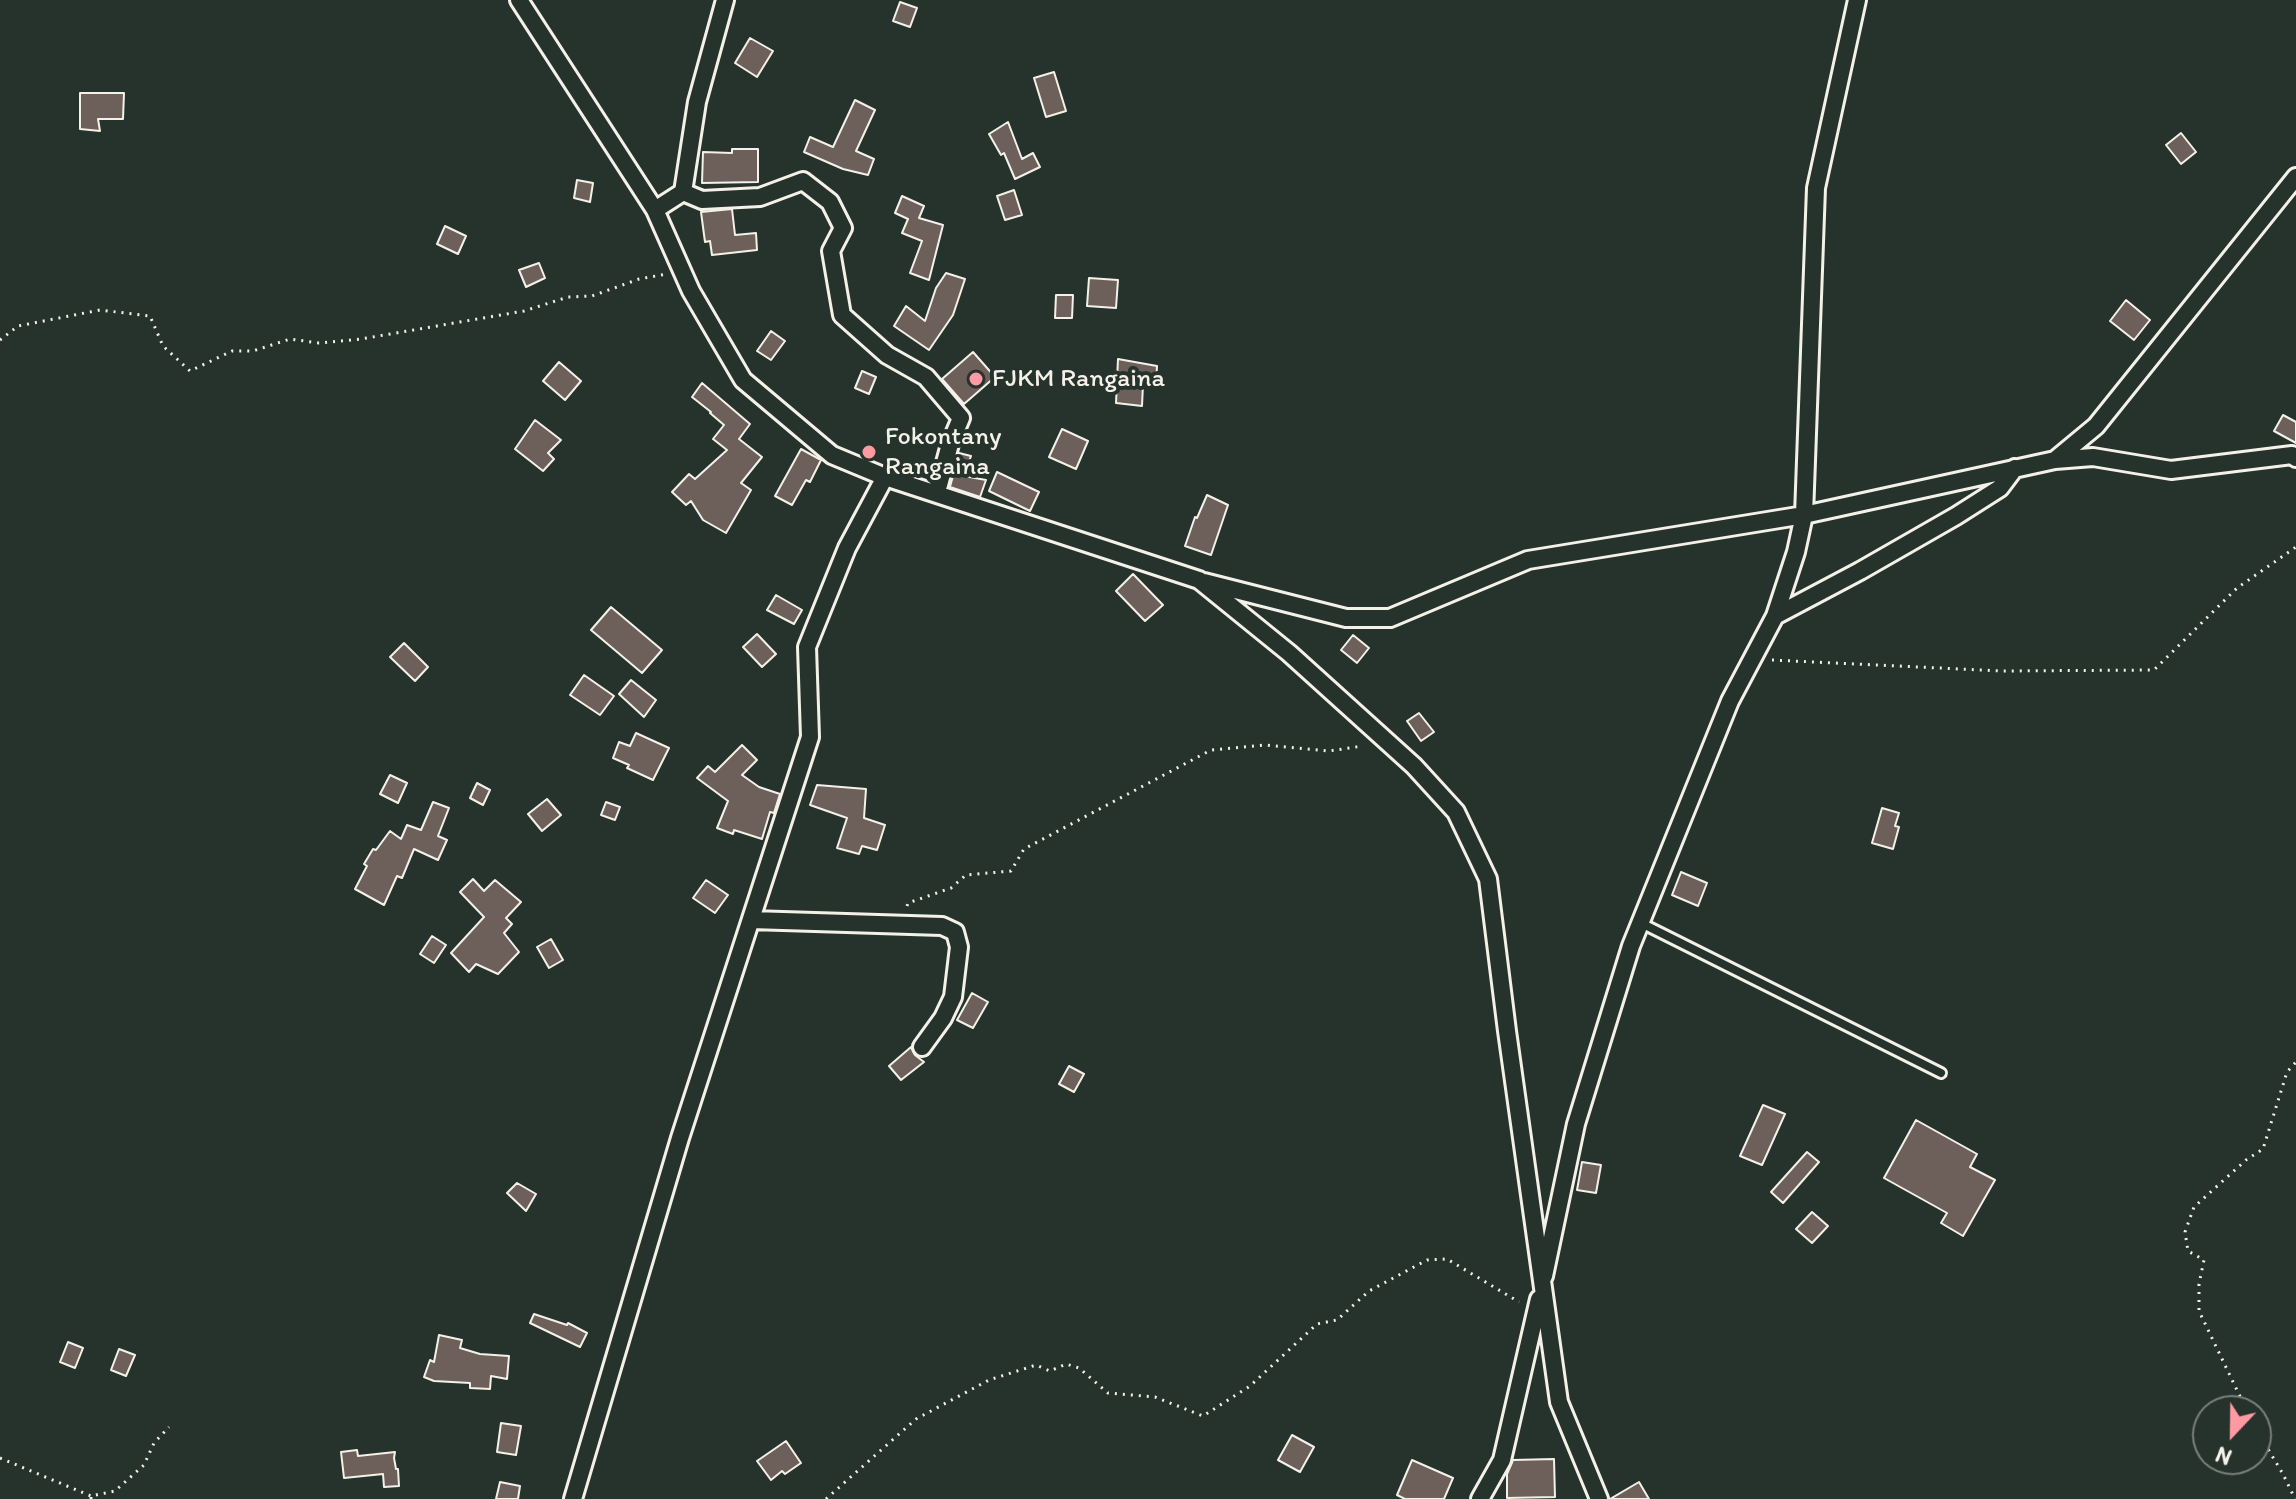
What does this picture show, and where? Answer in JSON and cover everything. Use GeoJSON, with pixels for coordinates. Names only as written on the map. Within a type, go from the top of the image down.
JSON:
{"type":"FeatureCollection","features":[{"type":"Feature","properties":{"kind":"street"},"geometry":{"type":"LineString","coordinates":[[519,0],[655,210],[691,291],[743,380],[832,455],[885,477],[1199,580],[1346,618],[1390,618],[1528,560],[1804,515],[2055,460],[2093,457],[2171,470],[2292,455],[2296,458]]}},
{"type":"Feature","properties":{"kind":"street"},"geometry":{"type":"LineString","coordinates":[[655,210],[683,192],[697,102],[725,0]]}},
{"type":"Feature","properties":{"kind":"street"},"geometry":{"type":"LineString","coordinates":[[1480,1499],[1502,1460],[1576,1124],[1631,946],[1730,701],[1775,616],[1796,552],[1804,515],[1816,188],[1857,0]]}},
{"type":"Feature","properties":{"kind":"street"},"geometry":{"type":"LineString","coordinates":[[2055,460],[2096,426],[2296,177]]}},
{"type":"Feature","properties":{"kind":"street"},"geometry":{"type":"LineString","coordinates":[[683,192],[702,200],[760,197],[803,181],[830,202],[843,228],[831,251],[842,315],[887,355],[926,377],[961,418],[934,493]]}},
{"type":"Feature","properties":{"kind":"street"},"geometry":{"type":"LineString","coordinates":[[1775,616],[1956,516],[2000,488],[2015,468]]}},
{"type":"Feature","properties":{"kind":"street"},"geometry":{"type":"LineString","coordinates":[[573,1499],[680,1138],[810,737],[807,647],[847,548],[885,477]]}},
{"type":"Feature","properties":{"kind":"street"},"geometry":{"type":"LineString","coordinates":[[1199,580],[1289,653],[1414,766],[1456,812],[1488,879],[1559,1402],[1599,1499]]}},
{"type":"Feature","properties":{"kind":"street"},"geometry":{"type":"LineString","coordinates":[[751,920],[942,926],[955,932],[959,947],[953,997],[943,1018],[922,1047]]}},
{"type":"Feature","properties":{"kind":"lane"},"geometry":{"type":"LineString","coordinates":[[1641,923],[1941,1073]]}},
{"type":"Feature","properties":{"kind":"path"},"geometry":{"type":"LineString","coordinates":[[0,340],[18,326],[100,310],[150,316],[163,346],[190,371],[232,351],[253,351],[290,339],[319,343],[361,339],[524,311],[568,297],[592,296],[639,279],[682,271]]}},
{"type":"Feature","properties":{"kind":"path"},"geometry":{"type":"LineString","coordinates":[[1752,659],[2002,671],[2154,670],[2237,588],[2296,547]]}},
{"type":"Feature","properties":{"kind":"path"},"geometry":{"type":"LineString","coordinates":[[896,925],[908,903],[951,888],[966,875],[1011,871],[1024,849],[1211,750],[1265,745],[1329,751],[1387,742]]}},
{"type":"Feature","properties":{"kind":"path"},"geometry":{"type":"LineString","coordinates":[[2239,1395],[2199,1311],[2199,1284],[2204,1260],[2188,1251],[2185,1232],[2194,1207],[2246,1160],[2263,1149],[2287,1072],[2296,1062]]}},
{"type":"Feature","properties":{"kind":"path"},"geometry":{"type":"LineString","coordinates":[[826,1499],[916,1419],[989,1380],[1036,1365],[1050,1371],[1066,1364],[1079,1368],[1108,1393],[1155,1397],[1203,1416],[1250,1386],[1317,1324],[1337,1320],[1369,1291],[1427,1260],[1447,1259],[1536,1313]]}},
{"type":"Feature","properties":{"kind":"path"},"geometry":{"type":"LineString","coordinates":[[0,1458],[91,1497],[115,1491],[144,1465],[154,1443],[169,1427]]}},
{"type":"Feature","properties":{"kind":"path"},"geometry":{"type":"LineString","coordinates":[[2272,1456],[2295,1499]]}},
{"type":"Feature","properties":{"kind":"building"},"geometry":{"type":"Polygon","coordinates":[[[900,2],[917,8],[910,27],[893,21],[900,2]]]}},
{"type":"Feature","properties":{"kind":"building"},"geometry":{"type":"Polygon","coordinates":[[[750,38],[773,51],[757,77],[735,63],[750,38]]]}},
{"type":"Feature","properties":{"kind":"building"},"geometry":{"type":"Polygon","coordinates":[[[1054,72],[1066,111],[1046,117],[1034,78],[1054,72]]]}},
{"type":"Feature","properties":{"kind":"building"},"geometry":{"type":"Polygon","coordinates":[[[80,93],[124,93],[123,119],[98,119],[100,131],[80,129],[80,93]]]}},
{"type":"Feature","properties":{"kind":"building"},"geometry":{"type":"Polygon","coordinates":[[[855,100],[875,110],[856,151],[874,159],[868,175],[843,169],[804,152],[810,137],[833,147],[855,100]]]}},
{"type":"Feature","properties":{"kind":"building"},"geometry":{"type":"Polygon","coordinates":[[[1008,122],[1022,159],[1033,153],[1040,167],[1015,179],[1004,153],[1001,155],[989,134],[1008,122]]]}},
{"type":"Feature","properties":{"kind":"building"},"geometry":{"type":"Polygon","coordinates":[[[2181,133],[2196,152],[2181,164],[2166,145],[2181,133]]]}},
{"type":"Feature","properties":{"kind":"building"},"geometry":{"type":"Polygon","coordinates":[[[732,149],[758,149],[758,182],[702,183],[703,152],[732,153],[732,149]]]}},
{"type":"Feature","properties":{"kind":"building"},"geometry":{"type":"Polygon","coordinates":[[[577,180],[593,183],[590,202],[574,198],[577,180]]]}},
{"type":"Feature","properties":{"kind":"building"},"geometry":{"type":"Polygon","coordinates":[[[1014,190],[1022,215],[1005,220],[997,196],[1014,190]]]}},
{"type":"Feature","properties":{"kind":"building"},"geometry":{"type":"Polygon","coordinates":[[[902,196],[924,206],[919,218],[943,225],[929,280],[910,273],[922,241],[902,233],[908,219],[895,213],[902,196]]]}},
{"type":"Feature","properties":{"kind":"building"},"geometry":{"type":"Polygon","coordinates":[[[732,209],[735,235],[756,233],[757,250],[712,255],[710,241],[705,242],[701,212],[732,209]]]}},
{"type":"Feature","properties":{"kind":"building"},"geometry":{"type":"Polygon","coordinates":[[[445,226],[466,236],[458,254],[437,244],[445,226]]]}},
{"type":"Feature","properties":{"kind":"building"},"geometry":{"type":"Polygon","coordinates":[[[539,263],[545,278],[526,287],[519,270],[539,263]]]}},
{"type":"Feature","properties":{"kind":"building"},"geometry":{"type":"Polygon","coordinates":[[[946,273],[965,279],[953,315],[929,350],[894,326],[906,306],[925,321],[936,288],[946,273]]]}},
{"type":"Feature","properties":{"kind":"building"},"geometry":{"type":"Polygon","coordinates":[[[1089,278],[1118,280],[1116,308],[1087,306],[1089,278]]]}},
{"type":"Feature","properties":{"kind":"building"},"geometry":{"type":"Polygon","coordinates":[[[1056,295],[1073,295],[1072,318],[1055,318],[1056,295]]]}},
{"type":"Feature","properties":{"kind":"building"},"geometry":{"type":"Polygon","coordinates":[[[2126,300],[2150,320],[2134,340],[2110,321],[2126,300]]]}},
{"type":"Feature","properties":{"kind":"building"},"geometry":{"type":"Polygon","coordinates":[[[771,331],[785,341],[771,360],[757,351],[771,331]]]}},
{"type":"Feature","properties":{"kind":"building"},"geometry":{"type":"Polygon","coordinates":[[[973,352],[995,377],[964,404],[942,379],[973,352]]]}},
{"type":"Feature","properties":{"kind":"building"},"geometry":{"type":"Polygon","coordinates":[[[1118,359],[1157,366],[1156,386],[1143,384],[1142,406],[1116,403],[1118,359]]]}},
{"type":"Feature","properties":{"kind":"building"},"geometry":{"type":"Polygon","coordinates":[[[559,362],[581,381],[565,400],[543,381],[559,362]]]}},
{"type":"Feature","properties":{"kind":"building"},"geometry":{"type":"Polygon","coordinates":[[[862,371],[876,377],[869,394],[855,388],[862,371]]]}},
{"type":"Feature","properties":{"kind":"building"},"geometry":{"type":"Polygon","coordinates":[[[702,383],[750,424],[739,439],[762,457],[741,483],[751,490],[726,533],[703,520],[691,501],[686,505],[672,492],[689,474],[695,479],[727,450],[713,439],[724,425],[692,397],[702,383]]]}},
{"type":"Feature","properties":{"kind":"building"},"geometry":{"type":"Polygon","coordinates":[[[2283,415],[2296,422],[2296,443],[2274,431],[2283,415]]]}},
{"type":"Feature","properties":{"kind":"building"},"geometry":{"type":"Polygon","coordinates":[[[535,420],[561,440],[548,453],[554,459],[543,471],[515,449],[535,420]]]}},
{"type":"Feature","properties":{"kind":"building"},"geometry":{"type":"Polygon","coordinates":[[[1062,429],[1088,441],[1076,469],[1049,457],[1062,429]]]}},
{"type":"Feature","properties":{"kind":"building"},"geometry":{"type":"Polygon","coordinates":[[[801,449],[821,460],[810,482],[806,480],[792,505],[775,496],[801,449]]]}},
{"type":"Feature","properties":{"kind":"building"},"geometry":{"type":"Polygon","coordinates":[[[959,453],[971,456],[964,476],[986,480],[980,497],[950,487],[959,453]]]}},
{"type":"Feature","properties":{"kind":"building"},"geometry":{"type":"Polygon","coordinates":[[[997,472],[1039,492],[1030,511],[989,491],[997,472]]]}},
{"type":"Feature","properties":{"kind":"building"},"geometry":{"type":"Polygon","coordinates":[[[1207,495],[1228,505],[1211,555],[1185,546],[1207,495]]]}},
{"type":"Feature","properties":{"kind":"building"},"geometry":{"type":"Polygon","coordinates":[[[1133,574],[1163,605],[1145,621],[1116,591],[1133,574]]]}},
{"type":"Feature","properties":{"kind":"building"},"geometry":{"type":"Polygon","coordinates":[[[776,595],[802,610],[794,624],[767,610],[776,595]]]}},
{"type":"Feature","properties":{"kind":"building"},"geometry":{"type":"Polygon","coordinates":[[[611,607],[662,650],[642,673],[591,630],[611,607]]]}},
{"type":"Feature","properties":{"kind":"building"},"geometry":{"type":"Polygon","coordinates":[[[757,634],[776,654],[762,667],[743,647],[757,634]]]}},
{"type":"Feature","properties":{"kind":"building"},"geometry":{"type":"Polygon","coordinates":[[[1353,635],[1369,648],[1357,663],[1341,650],[1353,635]]]}},
{"type":"Feature","properties":{"kind":"building"},"geometry":{"type":"Polygon","coordinates":[[[404,643],[428,667],[415,681],[390,657],[404,643]]]}},
{"type":"Feature","properties":{"kind":"building"},"geometry":{"type":"Polygon","coordinates":[[[584,675],[614,696],[600,715],[570,695],[584,675]]]}},
{"type":"Feature","properties":{"kind":"building"},"geometry":{"type":"Polygon","coordinates":[[[631,680],[656,700],[644,717],[619,694],[631,680]]]}},
{"type":"Feature","properties":{"kind":"building"},"geometry":{"type":"Polygon","coordinates":[[[1419,713],[1434,732],[1421,741],[1407,721],[1419,713]]]}},
{"type":"Feature","properties":{"kind":"building"},"geometry":{"type":"Polygon","coordinates":[[[636,733],[669,748],[653,780],[613,758],[619,742],[630,746],[636,733]]]}},
{"type":"Feature","properties":{"kind":"building"},"geometry":{"type":"Polygon","coordinates":[[[742,745],[757,760],[742,775],[759,787],[780,794],[774,813],[770,812],[762,839],[717,828],[728,801],[697,778],[708,766],[715,772],[742,745]]]}},
{"type":"Feature","properties":{"kind":"building"},"geometry":{"type":"Polygon","coordinates":[[[390,775],[407,783],[398,803],[380,794],[390,775]]]}},
{"type":"Feature","properties":{"kind":"building"},"geometry":{"type":"Polygon","coordinates":[[[477,783],[490,790],[483,805],[470,798],[477,783]]]}},
{"type":"Feature","properties":{"kind":"building"},"geometry":{"type":"Polygon","coordinates":[[[817,785],[866,789],[864,818],[885,825],[877,850],[862,846],[859,854],[837,848],[847,818],[810,805],[817,785]]]}},
{"type":"Feature","properties":{"kind":"building"},"geometry":{"type":"Polygon","coordinates":[[[547,799],[561,815],[542,831],[528,814],[547,799]]]}},
{"type":"Feature","properties":{"kind":"building"},"geometry":{"type":"Polygon","coordinates":[[[433,802],[449,808],[438,836],[447,840],[438,860],[414,849],[402,878],[397,876],[384,905],[355,889],[373,849],[376,850],[390,831],[401,839],[407,825],[421,830],[433,802]]]}},
{"type":"Feature","properties":{"kind":"building"},"geometry":{"type":"Polygon","coordinates":[[[606,802],[620,807],[615,820],[601,815],[606,802]]]}},
{"type":"Feature","properties":{"kind":"building"},"geometry":{"type":"Polygon","coordinates":[[[1882,808],[1899,813],[1893,849],[1872,843],[1882,808]]]}},
{"type":"Feature","properties":{"kind":"building"},"geometry":{"type":"Polygon","coordinates":[[[1681,872],[1707,883],[1698,906],[1672,895],[1681,872]]]}},
{"type":"Feature","properties":{"kind":"building"},"geometry":{"type":"Polygon","coordinates":[[[473,879],[484,891],[495,880],[521,902],[506,918],[512,924],[504,933],[519,952],[498,974],[476,964],[469,972],[451,953],[484,917],[460,892],[473,879]]]}},
{"type":"Feature","properties":{"kind":"building"},"geometry":{"type":"Polygon","coordinates":[[[706,880],[728,895],[715,913],[693,898],[706,880]]]}},
{"type":"Feature","properties":{"kind":"building"},"geometry":{"type":"Polygon","coordinates":[[[432,936],[446,945],[434,963],[420,954],[432,936]]]}},
{"type":"Feature","properties":{"kind":"building"},"geometry":{"type":"Polygon","coordinates":[[[551,939],[563,960],[549,968],[537,947],[551,939]]]}},
{"type":"Feature","properties":{"kind":"building"},"geometry":{"type":"Polygon","coordinates":[[[972,993],[988,1002],[973,1028],[957,1020],[972,993]]]}},
{"type":"Feature","properties":{"kind":"building"},"geometry":{"type":"Polygon","coordinates":[[[911,1047],[924,1062],[901,1080],[889,1066],[911,1047]]]}},
{"type":"Feature","properties":{"kind":"building"},"geometry":{"type":"Polygon","coordinates":[[[1069,1066],[1084,1074],[1074,1092],[1059,1084],[1069,1066]]]}},
{"type":"Feature","properties":{"kind":"building"},"geometry":{"type":"Polygon","coordinates":[[[1763,1105],[1785,1114],[1762,1165],[1740,1156],[1763,1105]]]}},
{"type":"Feature","properties":{"kind":"building"},"geometry":{"type":"Polygon","coordinates":[[[1916,1120],[1977,1154],[1970,1167],[1995,1180],[1963,1236],[1941,1223],[1947,1213],[1884,1178],[1916,1120]]]}},
{"type":"Feature","properties":{"kind":"building"},"geometry":{"type":"Polygon","coordinates":[[[1807,1152],[1819,1162],[1783,1203],[1771,1192],[1807,1152]]]}},
{"type":"Feature","properties":{"kind":"building"},"geometry":{"type":"Polygon","coordinates":[[[1582,1162],[1601,1165],[1596,1193],[1577,1190],[1582,1162]]]}},
{"type":"Feature","properties":{"kind":"building"},"geometry":{"type":"Polygon","coordinates":[[[517,1183],[536,1194],[526,1211],[507,1193],[517,1183]]]}},
{"type":"Feature","properties":{"kind":"building"},"geometry":{"type":"Polygon","coordinates":[[[1812,1212],[1828,1226],[1812,1243],[1796,1229],[1812,1212]]]}},
{"type":"Feature","properties":{"kind":"building"},"geometry":{"type":"Polygon","coordinates":[[[534,1314],[568,1323],[587,1333],[580,1347],[530,1323],[534,1314]]]}},
{"type":"Feature","properties":{"kind":"building"},"geometry":{"type":"Polygon","coordinates":[[[439,1335],[462,1340],[460,1348],[480,1354],[509,1356],[507,1379],[491,1376],[490,1389],[470,1388],[470,1383],[434,1381],[424,1377],[430,1360],[434,1362],[439,1335]]]}},
{"type":"Feature","properties":{"kind":"building"},"geometry":{"type":"Polygon","coordinates":[[[68,1342],[83,1348],[75,1368],[60,1362],[68,1342]]]}},
{"type":"Feature","properties":{"kind":"building"},"geometry":{"type":"Polygon","coordinates":[[[119,1349],[135,1355],[126,1376],[111,1370],[119,1349]]]}},
{"type":"Feature","properties":{"kind":"building"},"geometry":{"type":"Polygon","coordinates":[[[501,1423],[521,1426],[516,1455],[497,1452],[501,1423]]]}},
{"type":"Feature","properties":{"kind":"building"},"geometry":{"type":"Polygon","coordinates":[[[1292,1435],[1314,1447],[1300,1472],[1278,1460],[1292,1435]]]}},
{"type":"Feature","properties":{"kind":"building"},"geometry":{"type":"Polygon","coordinates":[[[786,1441],[801,1463],[785,1474],[782,1471],[771,1480],[757,1461],[786,1441]]]}},
{"type":"Feature","properties":{"kind":"building"},"geometry":{"type":"Polygon","coordinates":[[[357,1450],[358,1456],[395,1452],[399,1486],[384,1487],[383,1474],[344,1478],[341,1452],[357,1450]]]}},
{"type":"Feature","properties":{"kind":"building"},"geometry":{"type":"Polygon","coordinates":[[[1554,1459],[1555,1497],[1507,1498],[1507,1474],[1513,1460],[1554,1459]]]}},
{"type":"Feature","properties":{"kind":"building"},"geometry":{"type":"Polygon","coordinates":[[[1412,1460],[1453,1478],[1444,1499],[1405,1499],[1397,1495],[1412,1460]]]}},
{"type":"Feature","properties":{"kind":"building"},"geometry":{"type":"Polygon","coordinates":[[[500,1482],[520,1486],[518,1499],[496,1499],[500,1482]]]}},
{"type":"Feature","properties":{"kind":"building"},"geometry":{"type":"Polygon","coordinates":[[[1639,1482],[1649,1499],[1610,1499],[1639,1482]]]}},
{"type":"Feature","properties":{"kind":"place","name":"FJKM Rangaina"},"geometry":{"type":"Point","coordinates":[976,379]}},
{"type":"Feature","properties":{"kind":"place","name":"Fokontany Rangaina"},"geometry":{"type":"Point","coordinates":[869,452]}}]}
